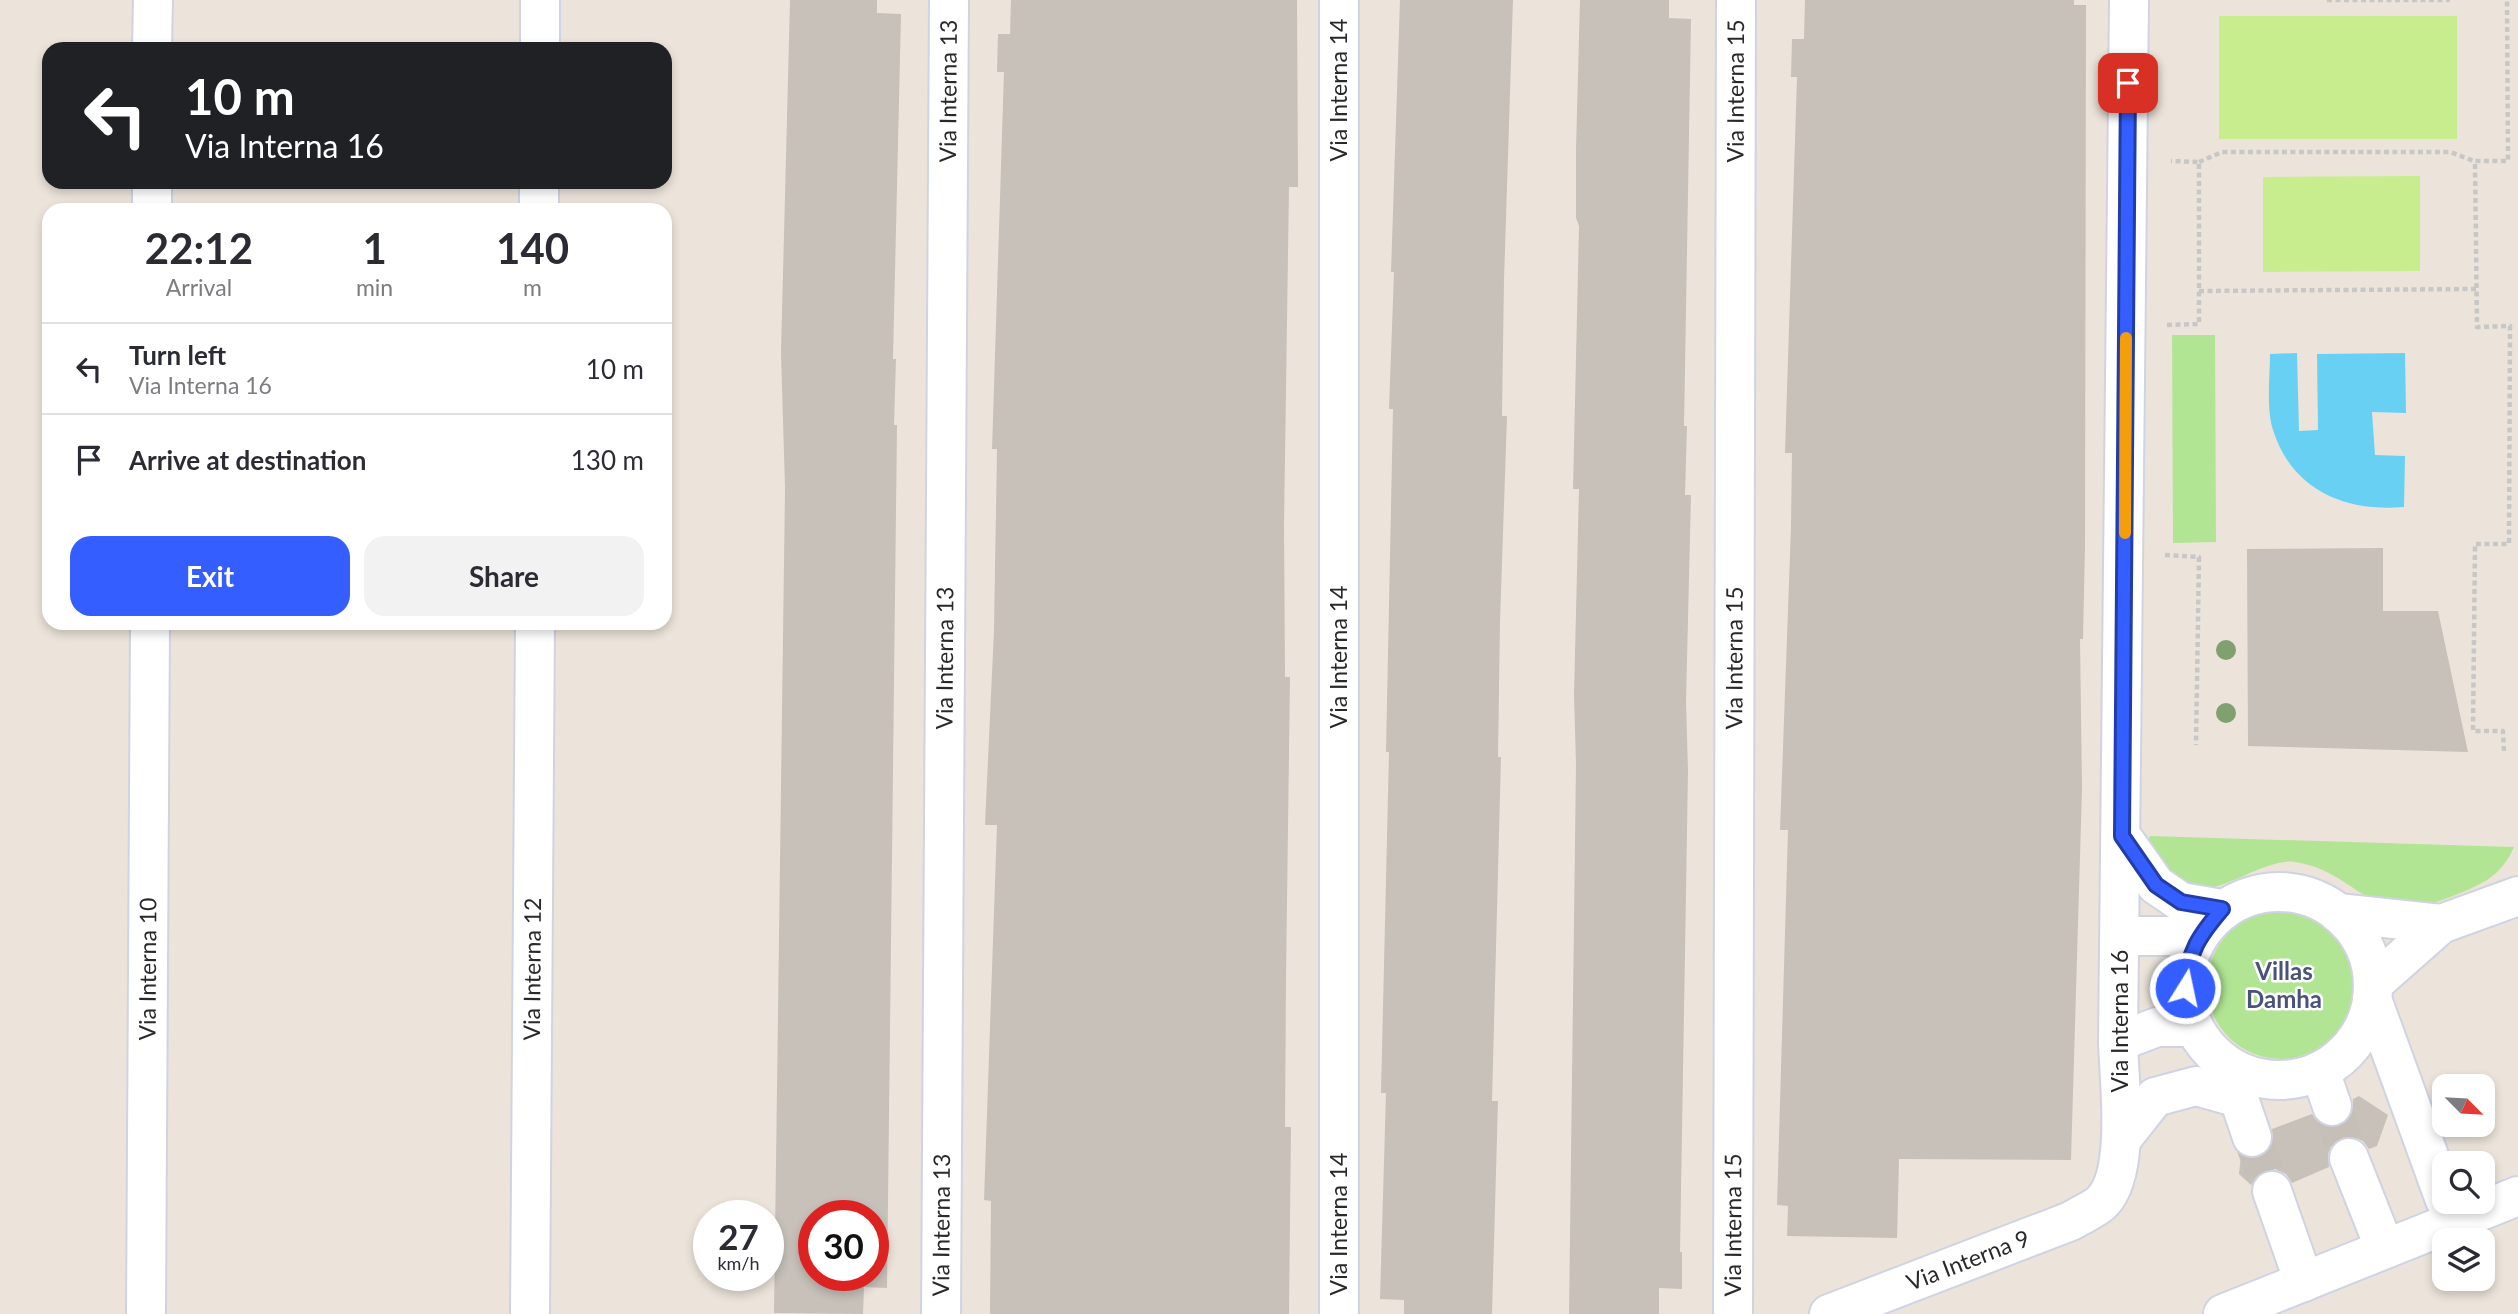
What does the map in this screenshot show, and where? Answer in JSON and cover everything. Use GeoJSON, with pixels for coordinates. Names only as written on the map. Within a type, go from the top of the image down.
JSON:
{"type":"FeatureCollection","features":[{"type":"Feature","properties":{"kind":"street"},"geometry":{"type":"LineString","coordinates":[[152,42],[153,0]]}},
{"type":"Feature","properties":{"kind":"street"},"geometry":{"type":"LineString","coordinates":[[540,0],[540,42]]}},
{"type":"Feature","properties":{"kind":"street","name":"Via Interna 13"},"geometry":{"type":"LineString","coordinates":[[941,1314],[949,0]]}},
{"type":"Feature","properties":{"kind":"street","name":"Via Interna 14"},"geometry":{"type":"LineString","coordinates":[[1339,0],[1339,1314]]}},
{"type":"Feature","properties":{"kind":"street","name":"Via Interna 15"},"geometry":{"type":"LineString","coordinates":[[1733,1314],[1736,0]]}},
{"type":"Feature","properties":{"kind":"street","name":"Via Interna 16"},"geometry":{"type":"LineString","coordinates":[[2103,1201],[2117,1172],[2122,1140],[2118,1042],[2129,0]]}},
{"type":"Feature","properties":{"kind":"street","name":"Via Interna 10"},"geometry":{"type":"LineString","coordinates":[[146,1314],[150,630]]}},
{"type":"Feature","properties":{"kind":"street","name":"Via Interna 12"},"geometry":{"type":"LineString","coordinates":[[530,1314],[535,630]]}},
{"type":"Feature","properties":{"kind":"street"},"geometry":{"type":"LineString","coordinates":[[2122,836],[2156,885],[2211,922]]}},
{"type":"Feature","properties":{"kind":"street"},"geometry":{"type":"LineString","coordinates":[[2120,936],[2211,922],[2258,894],[2286,892],[2314,899],[2338,913],[2356,933],[2368,957],[2372,992],[2432,1163]]}},
{"type":"Feature","properties":{"kind":"street"},"geometry":{"type":"LineString","coordinates":[[2122,1140],[2155,1097],[2196,1086],[2234,1082],[2250,1077],[2273,1081],[2297,1079],[2326,1088],[2339,1058],[2366,1021],[2372,992],[2441,924],[2518,896]]}},
{"type":"Feature","properties":{"kind":"street"},"geometry":{"type":"LineString","coordinates":[[2338,913],[2441,924]]}},
{"type":"Feature","properties":{"kind":"street"},"geometry":{"type":"LineString","coordinates":[[2211,922],[2188,961],[2185,988],[2194,1027],[2234,1082],[2252,1136]]}},
{"type":"Feature","properties":{"kind":"street"},"geometry":{"type":"LineString","coordinates":[[2118,1042],[2157,1027],[2194,1027]]}},
{"type":"Feature","properties":{"kind":"street"},"geometry":{"type":"LineString","coordinates":[[2349,1158],[2385,1250]]}},
{"type":"Feature","properties":{"kind":"street"},"geometry":{"type":"LineString","coordinates":[[2272,1191],[2304,1282]]}},
{"type":"Feature","properties":{"kind":"street"},"geometry":{"type":"LineString","coordinates":[[2495,1200],[2518,1196]]}},
{"type":"Feature","properties":{"kind":"street","name":"Via Interna 9"},"geometry":{"type":"LineString","coordinates":[[1829,1314],[2071,1221],[2103,1201]]}},
{"type":"Feature","properties":{"kind":"street"},"geometry":{"type":"LineString","coordinates":[[2223,1314],[2385,1250],[2439,1214]]}},
{"type":"Feature","properties":{"kind":"path"},"geometry":{"type":"LineString","coordinates":[[2327,0],[2450,0]]}},
{"type":"Feature","properties":{"kind":"path"},"geometry":{"type":"LineString","coordinates":[[2164,161],[2199,162],[2222,152],[2450,152],[2474,161],[2508,161],[2507,0]]}},
{"type":"Feature","properties":{"kind":"path"},"geometry":{"type":"LineString","coordinates":[[2474,161],[2477,327],[2510,326],[2509,544],[2475,544],[2473,731],[2504,731],[2504,751]]}},
{"type":"Feature","properties":{"kind":"path"},"geometry":{"type":"LineString","coordinates":[[2165,338],[2165,325],[2199,324],[2199,162]]}},
{"type":"Feature","properties":{"kind":"path"},"geometry":{"type":"LineString","coordinates":[[2199,291],[2476,289]]}},
{"type":"Feature","properties":{"kind":"path"},"geometry":{"type":"LineString","coordinates":[[2165,542],[2165,555],[2199,557],[2196,745]]}},
{"type":"Feature","properties":{"kind":"green space"},"geometry":{"type":"Polygon","coordinates":[[[2219,16],[2457,16],[2457,139],[2219,139],[2219,16]]]}},
{"type":"Feature","properties":{"kind":"green space"},"geometry":{"type":"Polygon","coordinates":[[[2420,176],[2420,271],[2263,272],[2263,177],[2420,176]]]}},
{"type":"Feature","properties":{"kind":"green space"},"geometry":{"type":"Polygon","coordinates":[[[2172,335],[2215,335],[2216,542],[2173,543],[2172,335]]]}},
{"type":"Feature","properties":{"kind":"green space"},"geometry":{"type":"Polygon","coordinates":[[[2150,836],[2514,847],[2499,870],[2478,885],[2440,901],[2400,909],[2379,903],[2323,870],[2295,862],[2267,866],[2223,884],[2195,889],[2183,885],[2168,873],[2146,847],[2150,836]]]}},
{"type":"Feature","properties":{"kind":"green space"},"geometry":{"type":"Polygon","coordinates":[[[2281,911],[2309,917],[2333,933],[2349,957],[2355,985],[2349,1013],[2333,1037],[2309,1053],[2281,1059],[2253,1053],[2229,1037],[2213,1013],[2207,985],[2213,957],[2229,933],[2253,917],[2281,911]]]}},
{"type":"Feature","properties":{"kind":"water"},"geometry":{"type":"Polygon","coordinates":[[[2297,353],[2299,431],[2318,430],[2317,354],[2405,353],[2406,413],[2372,412],[2375,455],[2405,456],[2404,507],[2361,506],[2342,501],[2307,482],[2293,468],[2282,451],[2271,421],[2270,354],[2297,353]]]}},
{"type":"Feature","properties":{"kind":"building"},"geometry":{"type":"Polygon","coordinates":[[[790,0],[877,0],[877,13],[901,14],[893,359],[896,359],[894,425],[897,425],[888,1200],[798,1200],[798,1291],[864,1291],[863,1314],[774,1313],[774,1291],[784,1291],[784,1200],[776,1200],[785,488],[781,352],[790,0]]]}},
{"type":"Feature","properties":{"kind":"building"},"geometry":{"type":"Polygon","coordinates":[[[1011,0],[1297,0],[1298,187],[1289,187],[1284,525],[1285,677],[1290,677],[1285,1127],[1291,1127],[1289,1314],[990,1314],[991,1201],[984,1200],[997,825],[985,825],[994,630],[997,449],[992,449],[1004,72],[997,72],[998,34],[1010,34],[1011,0]]]}},
{"type":"Feature","properties":{"kind":"building"},"geometry":{"type":"Polygon","coordinates":[[[1400,0],[1513,0],[1504,280],[1502,416],[1507,416],[1500,622],[1498,757],[1501,757],[1492,1101],[1498,1101],[1492,1314],[1404,1314],[1404,1300],[1380,1299],[1386,1093],[1381,1093],[1389,752],[1386,752],[1393,409],[1389,409],[1394,272],[1391,272],[1400,0]]]}},
{"type":"Feature","properties":{"kind":"building"},"geometry":{"type":"Polygon","coordinates":[[[1580,0],[1669,0],[1669,18],[1691,19],[1684,426],[1687,426],[1685,495],[1691,495],[1686,702],[1688,771],[1680,1252],[1682,1289],[1659,1288],[1659,1314],[1569,1314],[1576,764],[1574,695],[1579,489],[1573,489],[1579,226],[1576,218],[1576,149],[1580,0]]]}},
{"type":"Feature","properties":{"kind":"building"},"geometry":{"type":"Polygon","coordinates":[[[1805,0],[2074,0],[2074,5],[2086,5],[2085,544],[2083,639],[2080,639],[2082,789],[2071,1160],[1899,1159],[1897,1238],[1787,1236],[1788,1206],[1777,1205],[1788,830],[1780,830],[1791,527],[1792,453],[1785,453],[1797,77],[1791,77],[1792,39],[1804,39],[1805,0]]]}},
{"type":"Feature","properties":{"kind":"building"},"geometry":{"type":"Polygon","coordinates":[[[2383,548],[2383,611],[2438,611],[2468,752],[2248,746],[2247,549],[2383,548]]]}},
{"type":"Feature","properties":{"kind":"building"},"geometry":{"type":"Polygon","coordinates":[[[2359,1096],[2388,1115],[2377,1146],[2369,1149],[2363,1141],[2353,1137],[2340,1138],[2332,1144],[2328,1154],[2329,1167],[2292,1183],[2286,1174],[2275,1169],[2264,1171],[2251,1185],[2239,1174],[2241,1155],[2258,1158],[2269,1151],[2273,1141],[2272,1129],[2312,1114],[2318,1123],[2327,1127],[2340,1126],[2349,1120],[2353,1111],[2353,1099],[2359,1096]]]}},
{"type":"Feature","properties":{"kind":"tunnel"},"geometry":{"type":"LineString","coordinates":[[2332,1106],[2349,1158]]}},
{"type":"Feature","properties":{"kind":"tunnel"},"geometry":{"type":"LineString","coordinates":[[2252,1137],[2272,1191]]}},
{"type":"Feature","properties":{"kind":"slow traffic"},"geometry":{"type":"LineString","coordinates":[[2125,533],[2126,338]]}},
{"type":"Feature","properties":{"kind":"district","name":"Villas Damha"},"geometry":{"type":"Point","coordinates":[2284,986]}},
{"type":"Feature","properties":{"kind":"route"},"geometry":{"type":"LineString","coordinates":[[2128,83],[2122,836],[2156,885],[2181,902],[2222,909],[2199,936],[2188,961],[2185,988]]}}]}
